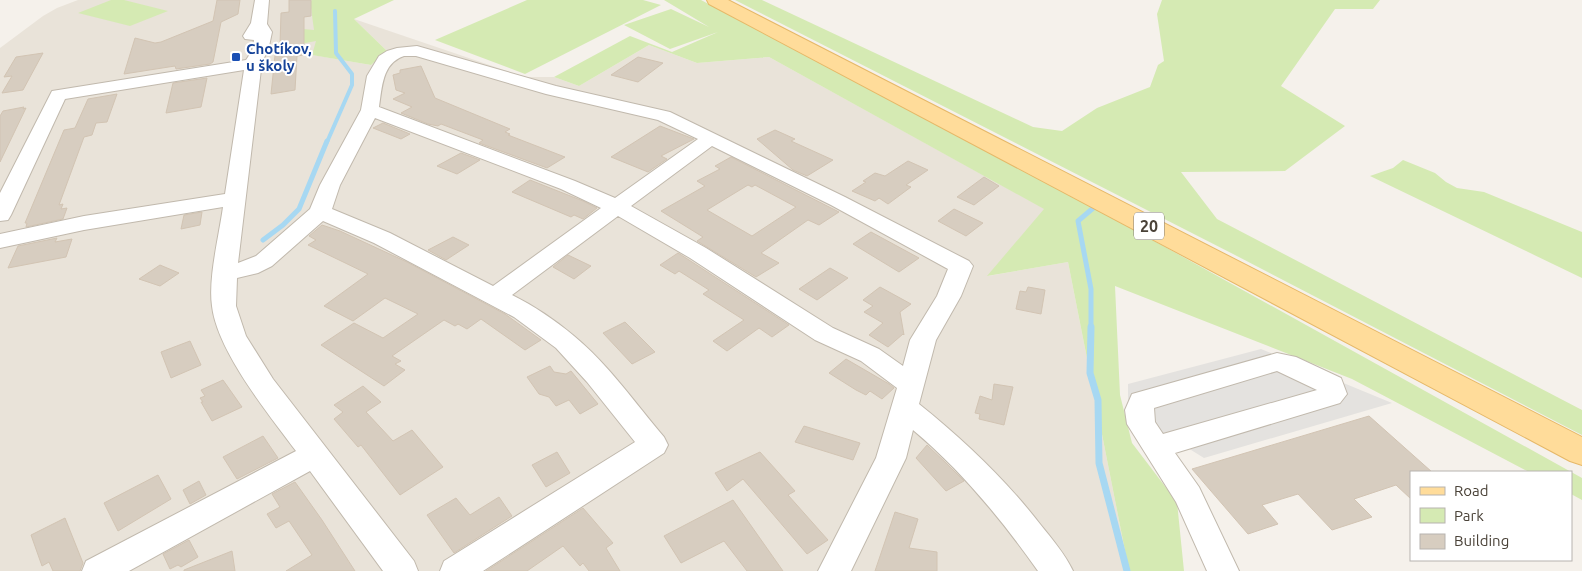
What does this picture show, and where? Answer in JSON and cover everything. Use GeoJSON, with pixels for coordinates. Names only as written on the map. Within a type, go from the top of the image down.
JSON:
{"type":"FeatureCollection","features":[{"type":"Feature","properties":{"kind":"main road","name":"20"},"geometry":{"type":"LineString","coordinates":[[715,0],[1582,452]]}},
{"type":"Feature","properties":{"kind":"street"},"geometry":{"type":"LineString","coordinates":[[262,0],[259,24],[264,32],[260,51],[253,63],[225,273],[224,306],[233,337],[263,386],[402,571]]}},
{"type":"Feature","properties":{"kind":"street"},"geometry":{"type":"LineString","coordinates":[[225,273],[250,268],[264,262],[320,212],[330,185],[370,110],[377,72],[384,58],[396,53],[417,51],[552,90],[664,116],[712,138],[838,201],[961,266],[949,296],[923,340],[891,458],[834,571]]}},
{"type":"Feature","properties":{"kind":"street"},"geometry":{"type":"LineString","coordinates":[[0,215],[58,95],[253,63]]}},
{"type":"Feature","properties":{"kind":"street"},"geometry":{"type":"LineString","coordinates":[[370,110],[568,185],[617,207],[698,253],[824,334],[870,356],[908,397],[931,428],[980,474],[1027,529],[1057,571]]}},
{"type":"Feature","properties":{"kind":"street"},"geometry":{"type":"LineString","coordinates":[[495,296],[712,138]]}},
{"type":"Feature","properties":{"kind":"street"},"geometry":{"type":"LineString","coordinates":[[0,240],[84,223],[235,199]]}},
{"type":"Feature","properties":{"kind":"street"},"geometry":{"type":"LineString","coordinates":[[320,212],[382,238],[523,311],[565,342],[596,374],[654,445],[456,571]]}},
{"type":"Feature","properties":{"kind":"street"},"geometry":{"type":"LineString","coordinates":[[1156,448],[1330,396],[1334,394],[1333,388],[1287,364],[1277,362],[1142,401],[1139,410],[1140,424],[1156,448],[1188,496],[1223,571]]}},
{"type":"Feature","properties":{"kind":"street"},"geometry":{"type":"LineString","coordinates":[[98,571],[315,455]]}},
{"type":"Feature","properties":{"kind":"shaded area"},"geometry":{"type":"Polygon","coordinates":[[[78,0],[312,0],[310,1],[317,41],[313,55],[371,65],[387,51],[354,19],[525,77],[554,77],[579,86],[649,45],[697,63],[769,57],[1045,209],[988,276],[1068,262],[1129,571],[0,571],[0,48],[43,16],[78,0]]]}},
{"type":"Feature","properties":{"kind":"shaded area"},"geometry":{"type":"Polygon","coordinates":[[[1261,349],[1392,403],[1204,458],[1183,445],[1128,419],[1128,384],[1261,349]]]}},
{"type":"Feature","properties":{"kind":"green space"},"geometry":{"type":"Polygon","coordinates":[[[111,0],[124,0],[168,11],[130,26],[78,13],[111,0]]]}},
{"type":"Feature","properties":{"kind":"green space"},"geometry":{"type":"Polygon","coordinates":[[[394,0],[354,19],[387,51],[371,65],[312,55],[316,41],[290,46],[281,27],[314,30],[310,1],[394,0]]]}},
{"type":"Feature","properties":{"kind":"green space"},"geometry":{"type":"Polygon","coordinates":[[[527,0],[643,0],[661,5],[525,74],[435,40],[527,0]]]}},
{"type":"Feature","properties":{"kind":"green space"},"geometry":{"type":"Polygon","coordinates":[[[664,0],[701,0],[1037,176],[1569,471],[1527,471],[1352,379],[1115,286],[1120,395],[1132,443],[1177,502],[1184,571],[1129,571],[1068,262],[987,276],[1044,209],[769,57],[697,63],[649,45],[579,86],[554,77],[630,36],[672,52],[718,32],[670,49],[624,25],[671,9],[709,27],[664,0]]]}},
{"type":"Feature","properties":{"kind":"green space"},"geometry":{"type":"Polygon","coordinates":[[[735,0],[762,0],[1033,127],[1062,131],[1097,108],[1150,87],[1158,65],[1164,61],[1157,14],[1162,0],[1380,0],[1373,9],[1335,9],[1281,86],[1345,126],[1285,171],[1181,172],[1217,219],[1582,410],[1582,435],[1235,255],[735,0]]]}},
{"type":"Feature","properties":{"kind":"green space"},"geometry":{"type":"Polygon","coordinates":[[[1403,160],[1435,173],[1457,188],[1484,192],[1582,232],[1582,278],[1370,176],[1393,168],[1403,160]]]}},
{"type":"Feature","properties":{"kind":"green space"},"geometry":{"type":"Polygon","coordinates":[[[1572,472],[1582,478],[1582,500],[1572,495],[1572,472]]]}},
{"type":"Feature","properties":{"kind":"building"},"geometry":{"type":"Polygon","coordinates":[[[217,0],[240,0],[238,14],[221,22],[213,62],[176,69],[175,66],[124,74],[135,38],[155,43],[161,42],[213,21],[217,0]]]}},
{"type":"Feature","properties":{"kind":"building"},"geometry":{"type":"Polygon","coordinates":[[[289,0],[311,0],[311,16],[304,17],[304,55],[297,56],[295,90],[271,94],[276,46],[280,45],[281,13],[289,12],[289,0]]]}},
{"type":"Feature","properties":{"kind":"building"},"geometry":{"type":"Polygon","coordinates":[[[43,53],[23,90],[2,93],[12,76],[4,77],[16,57],[43,53]]]}},
{"type":"Feature","properties":{"kind":"building"},"geometry":{"type":"Polygon","coordinates":[[[638,57],[663,63],[638,82],[611,75],[638,57]]]}},
{"type":"Feature","properties":{"kind":"building"},"geometry":{"type":"Polygon","coordinates":[[[421,66],[435,98],[510,129],[505,132],[510,134],[508,135],[565,157],[547,168],[479,143],[483,140],[441,124],[438,126],[428,124],[401,113],[412,107],[393,99],[405,93],[396,90],[393,75],[400,73],[400,70],[421,66]]]}},
{"type":"Feature","properties":{"kind":"building"},"geometry":{"type":"Polygon","coordinates":[[[207,78],[201,107],[166,113],[173,83],[207,78]]]}},
{"type":"Feature","properties":{"kind":"building"},"geometry":{"type":"Polygon","coordinates":[[[117,94],[107,122],[96,123],[92,135],[84,137],[59,205],[63,204],[61,209],[67,208],[63,219],[26,227],[27,223],[25,223],[64,130],[75,128],[88,99],[117,94]]]}},
{"type":"Feature","properties":{"kind":"building"},"geometry":{"type":"Polygon","coordinates":[[[24,107],[23,109],[26,108],[0,162],[0,116],[3,111],[24,107]]]}},
{"type":"Feature","properties":{"kind":"building"},"geometry":{"type":"Polygon","coordinates":[[[383,123],[410,134],[401,139],[373,128],[383,123]]]}},
{"type":"Feature","properties":{"kind":"building"},"geometry":{"type":"Polygon","coordinates":[[[660,126],[694,139],[661,156],[667,159],[648,172],[611,157],[660,126]]]}},
{"type":"Feature","properties":{"kind":"building"},"geometry":{"type":"Polygon","coordinates":[[[775,130],[795,139],[791,141],[833,160],[807,176],[793,170],[757,139],[775,130]]]}},
{"type":"Feature","properties":{"kind":"building"},"geometry":{"type":"Polygon","coordinates":[[[461,153],[480,160],[457,174],[437,166],[461,153]]]}},
{"type":"Feature","properties":{"kind":"building"},"geometry":{"type":"Polygon","coordinates":[[[731,157],[839,212],[819,225],[808,220],[761,253],[779,263],[756,277],[697,241],[703,237],[661,211],[705,186],[697,181],[720,169],[715,166],[731,157]],[[748,185],[707,210],[752,236],[796,207],[755,185],[752,187],[748,185]]]}},
{"type":"Feature","properties":{"kind":"building"},"geometry":{"type":"Polygon","coordinates":[[[908,161],[928,170],[906,185],[911,187],[888,204],[879,198],[875,201],[852,191],[866,182],[863,181],[875,173],[885,176],[908,161]]]}},
{"type":"Feature","properties":{"kind":"building"},"geometry":{"type":"Polygon","coordinates":[[[984,177],[999,186],[974,205],[957,197],[984,177]]]}},
{"type":"Feature","properties":{"kind":"building"},"geometry":{"type":"Polygon","coordinates":[[[530,180],[597,208],[583,219],[574,215],[571,217],[512,192],[530,180]]]}},
{"type":"Feature","properties":{"kind":"building"},"geometry":{"type":"Polygon","coordinates":[[[954,209],[983,223],[966,236],[938,221],[954,209]]]}},
{"type":"Feature","properties":{"kind":"building"},"geometry":{"type":"Polygon","coordinates":[[[202,212],[200,225],[181,229],[184,215],[202,212]]]}},
{"type":"Feature","properties":{"kind":"building"},"geometry":{"type":"Polygon","coordinates":[[[322,225],[340,231],[407,262],[505,314],[541,340],[525,350],[481,319],[467,329],[458,324],[455,326],[444,320],[392,356],[401,361],[395,364],[405,370],[384,386],[321,345],[354,323],[383,338],[418,314],[385,298],[353,321],[324,306],[368,274],[308,245],[316,240],[309,236],[322,225]]]}},
{"type":"Feature","properties":{"kind":"building"},"geometry":{"type":"Polygon","coordinates":[[[871,232],[919,258],[899,272],[853,244],[871,232]]]}},
{"type":"Feature","properties":{"kind":"building"},"geometry":{"type":"Polygon","coordinates":[[[453,237],[469,245],[446,260],[428,250],[453,237]]]}},
{"type":"Feature","properties":{"kind":"building"},"geometry":{"type":"Polygon","coordinates":[[[57,238],[55,242],[72,239],[66,257],[8,268],[18,246],[57,238]]]}},
{"type":"Feature","properties":{"kind":"building"},"geometry":{"type":"Polygon","coordinates":[[[678,253],[789,325],[772,337],[759,328],[727,351],[713,341],[744,320],[703,294],[709,290],[679,271],[675,274],[660,265],[678,253]]]}},
{"type":"Feature","properties":{"kind":"building"},"geometry":{"type":"Polygon","coordinates":[[[568,255],[591,266],[574,279],[553,267],[568,255]]]}},
{"type":"Feature","properties":{"kind":"building"},"geometry":{"type":"Polygon","coordinates":[[[160,265],[179,273],[160,286],[139,279],[160,265]]]}},
{"type":"Feature","properties":{"kind":"building"},"geometry":{"type":"Polygon","coordinates":[[[830,268],[848,278],[817,300],[799,289],[830,268]]]}},
{"type":"Feature","properties":{"kind":"building"},"geometry":{"type":"Polygon","coordinates":[[[880,287],[911,304],[900,312],[904,335],[888,347],[869,335],[883,323],[864,312],[873,306],[863,300],[880,287]]]}},
{"type":"Feature","properties":{"kind":"building"},"geometry":{"type":"Polygon","coordinates":[[[1028,287],[1045,290],[1041,314],[1016,309],[1020,291],[1026,292],[1028,287]]]}},
{"type":"Feature","properties":{"kind":"building"},"geometry":{"type":"Polygon","coordinates":[[[625,322],[655,352],[632,364],[603,333],[625,322]]]}},
{"type":"Feature","properties":{"kind":"building"},"geometry":{"type":"Polygon","coordinates":[[[190,341],[201,365],[171,378],[161,352],[190,341]]]}},
{"type":"Feature","properties":{"kind":"building"},"geometry":{"type":"Polygon","coordinates":[[[846,359],[894,388],[882,399],[870,391],[866,395],[829,373],[846,359]]]}},
{"type":"Feature","properties":{"kind":"building"},"geometry":{"type":"Polygon","coordinates":[[[550,366],[554,372],[566,374],[571,371],[598,404],[580,414],[569,400],[556,406],[549,397],[539,394],[527,377],[550,366]]]}},
{"type":"Feature","properties":{"kind":"building"},"geometry":{"type":"Polygon","coordinates":[[[223,380],[242,407],[212,421],[201,402],[203,402],[200,398],[205,396],[201,390],[223,380]]]}},
{"type":"Feature","properties":{"kind":"building"},"geometry":{"type":"Polygon","coordinates":[[[994,384],[1013,387],[1004,425],[979,419],[980,414],[975,413],[980,396],[992,400],[994,384]]]}},
{"type":"Feature","properties":{"kind":"building"},"geometry":{"type":"Polygon","coordinates":[[[363,386],[381,402],[366,412],[393,441],[412,430],[443,467],[400,495],[361,445],[358,447],[334,419],[343,412],[334,405],[363,386]]]}},
{"type":"Feature","properties":{"kind":"building"},"geometry":{"type":"Polygon","coordinates":[[[1369,416],[1431,471],[1410,471],[1410,498],[1396,485],[1354,499],[1372,517],[1332,530],[1298,494],[1262,505],[1278,524],[1248,534],[1192,469],[1369,416]]]}},
{"type":"Feature","properties":{"kind":"building"},"geometry":{"type":"Polygon","coordinates":[[[804,426],[860,443],[853,460],[795,442],[804,426]]]}},
{"type":"Feature","properties":{"kind":"building"},"geometry":{"type":"Polygon","coordinates":[[[263,436],[278,458],[237,479],[223,457],[263,436]]]}},
{"type":"Feature","properties":{"kind":"building"},"geometry":{"type":"Polygon","coordinates":[[[927,445],[964,481],[946,491],[916,458],[927,445]]]}},
{"type":"Feature","properties":{"kind":"building"},"geometry":{"type":"Polygon","coordinates":[[[557,452],[570,473],[546,487],[532,465],[557,452]]]}},
{"type":"Feature","properties":{"kind":"building"},"geometry":{"type":"Polygon","coordinates":[[[760,452],[795,491],[788,495],[828,540],[807,554],[743,479],[727,491],[715,473],[760,452]]]}},
{"type":"Feature","properties":{"kind":"building"},"geometry":{"type":"Polygon","coordinates":[[[158,475],[171,499],[118,531],[104,503],[158,475]]]}},
{"type":"Feature","properties":{"kind":"building"},"geometry":{"type":"Polygon","coordinates":[[[199,481],[206,495],[190,504],[183,490],[199,481]]]}},
{"type":"Feature","properties":{"kind":"building"},"geometry":{"type":"Polygon","coordinates":[[[295,482],[355,571],[286,571],[312,555],[289,521],[276,528],[267,514],[280,507],[272,494],[295,482]]]}},
{"type":"Feature","properties":{"kind":"building"},"geometry":{"type":"Polygon","coordinates":[[[499,497],[512,516],[454,553],[427,515],[456,498],[470,515],[499,497]]]}},
{"type":"Feature","properties":{"kind":"building"},"geometry":{"type":"Polygon","coordinates":[[[733,500],[783,571],[747,571],[724,541],[681,563],[664,536],[733,500]]]}},
{"type":"Feature","properties":{"kind":"building"},"geometry":{"type":"Polygon","coordinates":[[[583,508],[613,543],[606,548],[620,571],[589,571],[583,563],[580,566],[563,546],[527,571],[486,571],[583,508]]]}},
{"type":"Feature","properties":{"kind":"building"},"geometry":{"type":"Polygon","coordinates":[[[895,512],[918,519],[909,548],[937,552],[937,571],[875,571],[895,512]]]}},
{"type":"Feature","properties":{"kind":"building"},"geometry":{"type":"Polygon","coordinates":[[[65,518],[83,563],[80,571],[53,571],[49,562],[42,566],[31,535],[65,518]]]}},
{"type":"Feature","properties":{"kind":"building"},"geometry":{"type":"Polygon","coordinates":[[[189,540],[198,557],[181,567],[178,565],[170,569],[163,554],[189,540]]]}},
{"type":"Feature","properties":{"kind":"building"},"geometry":{"type":"Polygon","coordinates":[[[232,551],[235,571],[184,571],[184,570],[232,551]]]}},
{"type":"Feature","properties":{"kind":"waterway"},"geometry":{"type":"LineString","coordinates":[[327,142],[352,85],[352,74],[336,53],[335,11]]}},
{"type":"Feature","properties":{"kind":"waterway"},"geometry":{"type":"LineString","coordinates":[[263,240],[283,225],[299,209],[327,141]]}},
{"type":"Feature","properties":{"kind":"waterway"},"geometry":{"type":"LineString","coordinates":[[1091,327],[1091,289],[1078,221],[1098,204]]}},
{"type":"Feature","properties":{"kind":"waterway"},"geometry":{"type":"LineString","coordinates":[[1091,327],[1090,373],[1098,400],[1099,463],[1127,571]]}},
{"type":"Feature","properties":{"kind":"place","name":"Chotíkov, u školy"},"geometry":{"type":"Point","coordinates":[236,57]}}]}
